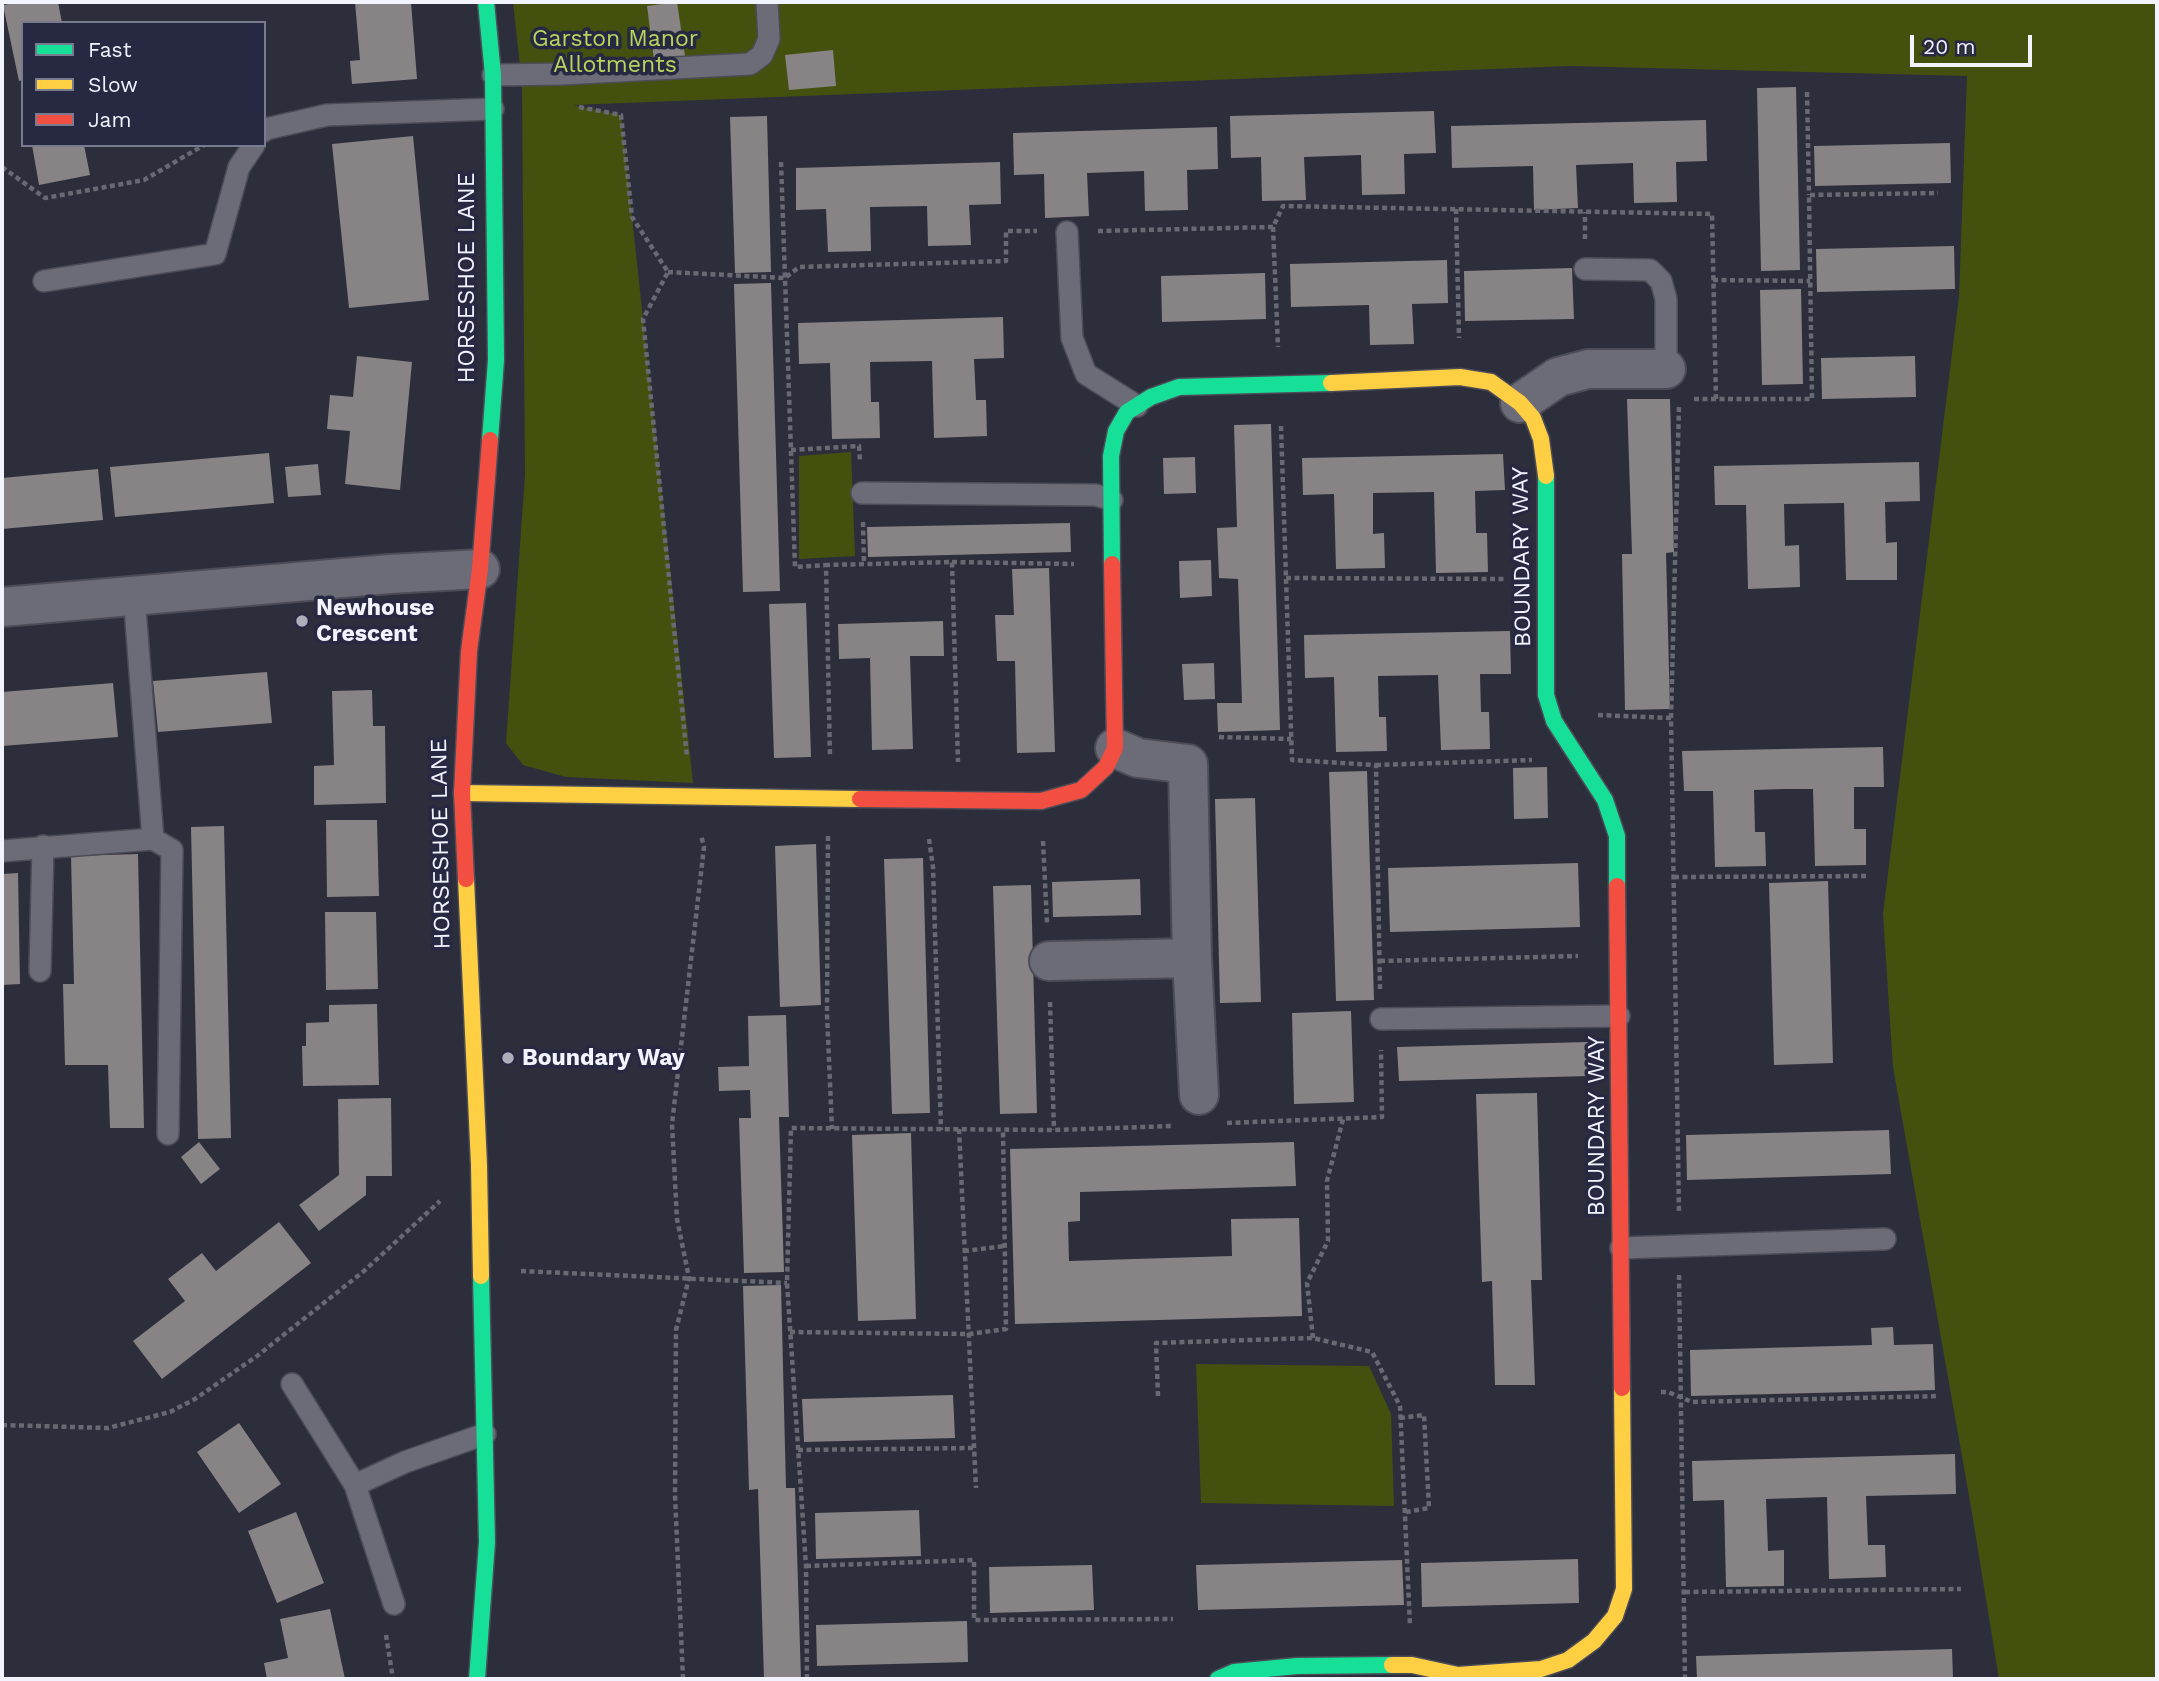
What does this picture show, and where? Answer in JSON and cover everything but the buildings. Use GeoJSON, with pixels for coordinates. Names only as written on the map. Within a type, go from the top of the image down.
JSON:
{"type":"FeatureCollection","features":[{"type":"Feature","properties":{"kind":"street","name":"HORSESHOE LANE"},"geometry":{"type":"LineString","coordinates":[[477,1679],[487,1542],[479,1165],[461,793],[469,651],[480,569],[496,360],[493,75],[486,2]]}},
{"type":"Feature","properties":{"kind":"street"},"geometry":{"type":"LineString","coordinates":[[1520,402],[1558,377],[1588,369],[1673,384]]}},
{"type":"Feature","properties":{"kind":"street","name":"BOUNDARY WAY"},"geometry":{"type":"LineString","coordinates":[[1115,748],[1111,456],[1116,431],[1127,412],[1151,397],[1179,387],[1279,386],[1460,377],[1491,382],[1520,402],[1533,418],[1541,439],[1546,475],[1546,695],[1554,721],[1605,800],[1617,836],[1624,1589],[1615,1616],[1594,1641],[1568,1660],[1541,1669],[1458,1677],[1412,1665],[1297,1666],[1234,1672],[1218,1679]]}},
{"type":"Feature","properties":{"kind":"street"},"geometry":{"type":"LineString","coordinates":[[2,607],[480,569]]}},
{"type":"Feature","properties":{"kind":"street"},"geometry":{"type":"LineString","coordinates":[[461,793],[1041,801],[1081,790],[1106,767],[1115,748],[1138,758],[1188,764],[1192,958],[1199,1095]]}},
{"type":"Feature","properties":{"kind":"street"},"geometry":{"type":"LineString","coordinates":[[1049,961],[1192,958]]}},
{"type":"Feature","properties":{"kind":"lane"},"geometry":{"type":"LineString","coordinates":[[493,75],[750,64],[762,55],[769,39],[766,2]]}},
{"type":"Feature","properties":{"kind":"lane"},"geometry":{"type":"LineString","coordinates":[[266,128],[327,115],[493,109]]}},
{"type":"Feature","properties":{"kind":"lane"},"geometry":{"type":"LineString","coordinates":[[44,281],[215,254],[239,167],[253,147]]}},
{"type":"Feature","properties":{"kind":"lane"},"geometry":{"type":"LineString","coordinates":[[1068,232],[1072,338],[1086,374],[1137,406]]}},
{"type":"Feature","properties":{"kind":"lane"},"geometry":{"type":"LineString","coordinates":[[1585,269],[1650,270],[1661,281],[1667,299],[1673,384]]}},
{"type":"Feature","properties":{"kind":"lane"},"geometry":{"type":"LineString","coordinates":[[862,493],[1096,495],[1112,500]]}},
{"type":"Feature","properties":{"kind":"lane"},"geometry":{"type":"LineString","coordinates":[[134,595],[153,839]]}},
{"type":"Feature","properties":{"kind":"lane"},"geometry":{"type":"LineString","coordinates":[[2,851],[153,839],[172,850],[168,1134]]}},
{"type":"Feature","properties":{"kind":"lane"},"geometry":{"type":"LineString","coordinates":[[40,971],[43,846]]}},
{"type":"Feature","properties":{"kind":"lane"},"geometry":{"type":"LineString","coordinates":[[1381,1019],[1619,1016]]}},
{"type":"Feature","properties":{"kind":"lane"},"geometry":{"type":"LineString","coordinates":[[1621,1248],[1885,1239]]}},
{"type":"Feature","properties":{"kind":"lane"},"geometry":{"type":"LineString","coordinates":[[292,1384],[355,1485],[394,1604]]}},
{"type":"Feature","properties":{"kind":"lane"},"geometry":{"type":"LineString","coordinates":[[355,1485],[405,1462],[485,1434]]}},
{"type":"Feature","properties":{"kind":"path"},"geometry":{"type":"LineString","coordinates":[[562,74],[568,105],[621,115],[632,217],[668,272]]}},
{"type":"Feature","properties":{"kind":"path"},"geometry":{"type":"LineString","coordinates":[[1685,1679],[1671,718],[1673,384],[1716,399],[1812,400],[1807,92]]}},
{"type":"Feature","properties":{"kind":"path"},"geometry":{"type":"LineString","coordinates":[[2,167],[44,198],[144,180],[201,147]]}},
{"type":"Feature","properties":{"kind":"path"},"geometry":{"type":"LineString","coordinates":[[781,162],[794,567],[952,562],[1113,565]]}},
{"type":"Feature","properties":{"kind":"path"},"geometry":{"type":"LineString","coordinates":[[1809,195],[1938,193]]}},
{"type":"Feature","properties":{"kind":"path"},"geometry":{"type":"LineString","coordinates":[[1578,758],[1376,765],[1292,760],[1273,227],[1283,206],[1712,214],[1716,399]]}},
{"type":"Feature","properties":{"kind":"path"},"geometry":{"type":"LineString","coordinates":[[1457,209],[1460,377]]}},
{"type":"Feature","properties":{"kind":"path"},"geometry":{"type":"LineString","coordinates":[[668,272],[785,278],[799,267],[1006,261],[1006,230],[1068,232],[1273,227]]}},
{"type":"Feature","properties":{"kind":"path"},"geometry":{"type":"LineString","coordinates":[[668,272],[643,319],[691,796],[704,847],[672,1124],[677,1219],[689,1278],[676,1329],[675,1494],[683,1679]]}},
{"type":"Feature","properties":{"kind":"path"},"geometry":{"type":"LineString","coordinates":[[1713,280],[1810,281]]}},
{"type":"Feature","properties":{"kind":"path"},"geometry":{"type":"LineString","coordinates":[[952,562],[959,800]]}},
{"type":"Feature","properties":{"kind":"path"},"geometry":{"type":"LineString","coordinates":[[820,565],[826,565],[831,798],[826,877],[827,1014],[832,1129]]}},
{"type":"Feature","properties":{"kind":"path"},"geometry":{"type":"LineString","coordinates":[[1286,578],[1546,579]]}},
{"type":"Feature","properties":{"kind":"path"},"geometry":{"type":"LineString","coordinates":[[1552,713],[1671,718]]}},
{"type":"Feature","properties":{"kind":"path"},"geometry":{"type":"LineString","coordinates":[[1188,764],[1184,736],[1292,739]]}},
{"type":"Feature","properties":{"kind":"path"},"geometry":{"type":"LineString","coordinates":[[1376,765],[1382,1117]]}},
{"type":"Feature","properties":{"kind":"path"},"geometry":{"type":"LineString","coordinates":[[929,800],[940,1130]]}},
{"type":"Feature","properties":{"kind":"path"},"geometry":{"type":"LineString","coordinates":[[1674,877],[1866,876]]}},
{"type":"Feature","properties":{"kind":"path"},"geometry":{"type":"LineString","coordinates":[[1380,961],[1586,956]]}},
{"type":"Feature","properties":{"kind":"path"},"geometry":{"type":"LineString","coordinates":[[1312,1338],[1307,1283],[1328,1241],[1327,1181],[1343,1119]]}},
{"type":"Feature","properties":{"kind":"path"},"geometry":{"type":"LineString","coordinates":[[807,1679],[807,1566],[787,1283],[791,1128],[1054,1130]]}},
{"type":"Feature","properties":{"kind":"path"},"geometry":{"type":"LineString","coordinates":[[959,1129],[976,1488]]}},
{"type":"Feature","properties":{"kind":"path"},"geometry":{"type":"LineString","coordinates":[[790,1332],[969,1334],[1006,1329],[1003,1130]]}},
{"type":"Feature","properties":{"kind":"path"},"geometry":{"type":"LineString","coordinates":[[2,1424],[108,1428],[170,1412],[195,1399],[257,1356],[363,1271],[479,1165]]}},
{"type":"Feature","properties":{"kind":"path"},"geometry":{"type":"LineString","coordinates":[[964,1251],[1005,1246]]}},
{"type":"Feature","properties":{"kind":"path"},"geometry":{"type":"LineString","coordinates":[[481,1269],[787,1283]]}},
{"type":"Feature","properties":{"kind":"path"},"geometry":{"type":"LineString","coordinates":[[1157,1396],[1156,1343],[1312,1338],[1373,1352],[1400,1406],[1412,1665]]}},
{"type":"Feature","properties":{"kind":"path"},"geometry":{"type":"LineString","coordinates":[[1622,1392],[1668,1392],[1692,1402],[1938,1396]]}},
{"type":"Feature","properties":{"kind":"path"},"geometry":{"type":"LineString","coordinates":[[1400,1418],[1424,1415],[1429,1508],[1406,1512]]}},
{"type":"Feature","properties":{"kind":"path"},"geometry":{"type":"LineString","coordinates":[[798,1450],[974,1448]]}},
{"type":"Feature","properties":{"kind":"path"},"geometry":{"type":"LineString","coordinates":[[807,1566],[974,1560],[974,1620],[1173,1619]]}},
{"type":"Feature","properties":{"kind":"path"},"geometry":{"type":"LineString","coordinates":[[1685,1592],[1961,1589]]}},
{"type":"Feature","properties":{"kind":"path"},"geometry":{"type":"LineString","coordinates":[[393,1679],[386,1630],[394,1604]]}},
{"type":"Feature","properties":{"kind":"green space","name":"Garston Manor Allotments"},"geometry":{"type":"Polygon","coordinates":[[[513,2],[2157,2],[2157,1679],[1999,1679],[1893,1067],[1883,914],[1959,297],[1967,76],[1569,66],[573,105],[621,115],[693,783],[566,777],[523,765],[506,743],[525,475],[522,84],[513,2]]]}},
{"type":"Feature","properties":{"kind":"green space"},"geometry":{"type":"Polygon","coordinates":[[[851,452],[855,556],[799,559],[799,456],[851,452]]]}},
{"type":"Feature","properties":{"kind":"green space"},"geometry":{"type":"Polygon","coordinates":[[[1196,1364],[1369,1366],[1391,1414],[1394,1506],[1201,1503],[1196,1364]]]}},
{"type":"Feature","properties":{"kind":"traffic: fast"},"geometry":{"type":"LineString","coordinates":[[486,2],[493,75],[496,360],[490,440]]}},
{"type":"Feature","properties":{"kind":"traffic: fast"},"geometry":{"type":"LineString","coordinates":[[1112,564],[1111,456],[1116,431],[1127,412],[1151,397],[1179,387],[1331,383]]}},
{"type":"Feature","properties":{"kind":"traffic: fast"},"geometry":{"type":"LineString","coordinates":[[1546,476],[1546,695],[1554,721],[1605,800],[1617,836],[1617,886]]}},
{"type":"Feature","properties":{"kind":"traffic: fast"},"geometry":{"type":"LineString","coordinates":[[477,1679],[487,1542],[481,1276]]}},
{"type":"Feature","properties":{"kind":"traffic: fast"},"geometry":{"type":"LineString","coordinates":[[1218,1679],[1234,1672],[1297,1666],[1392,1665]]}},
{"type":"Feature","properties":{"kind":"traffic: slow"},"geometry":{"type":"LineString","coordinates":[[1331,383],[1460,377],[1491,382],[1520,403],[1533,418],[1541,439],[1546,476]]}},
{"type":"Feature","properties":{"kind":"traffic: slow"},"geometry":{"type":"LineString","coordinates":[[462,793],[860,799]]}},
{"type":"Feature","properties":{"kind":"traffic: slow"},"geometry":{"type":"LineString","coordinates":[[466,879],[479,1165],[481,1276]]}},
{"type":"Feature","properties":{"kind":"traffic: slow"},"geometry":{"type":"LineString","coordinates":[[1392,1665],[1412,1665],[1458,1675],[1541,1669],[1568,1660],[1594,1641],[1615,1616],[1624,1589],[1622,1388]]}},
{"type":"Feature","properties":{"kind":"traffic: jam"},"geometry":{"type":"LineString","coordinates":[[466,879],[462,793],[469,651],[480,569],[490,440]]}},
{"type":"Feature","properties":{"kind":"traffic: jam"},"geometry":{"type":"LineString","coordinates":[[860,799],[1041,801],[1081,790],[1106,767],[1115,748],[1112,564]]}},
{"type":"Feature","properties":{"kind":"traffic: jam"},"geometry":{"type":"LineString","coordinates":[[1617,886],[1622,1388]]}},
{"type":"Feature","properties":{"kind":"place","name":"Newhouse Crescent"},"geometry":{"type":"Point","coordinates":[302,621]}},
{"type":"Feature","properties":{"kind":"place","name":"Boundary Way"},"geometry":{"type":"Point","coordinates":[508,1058]}}]}
